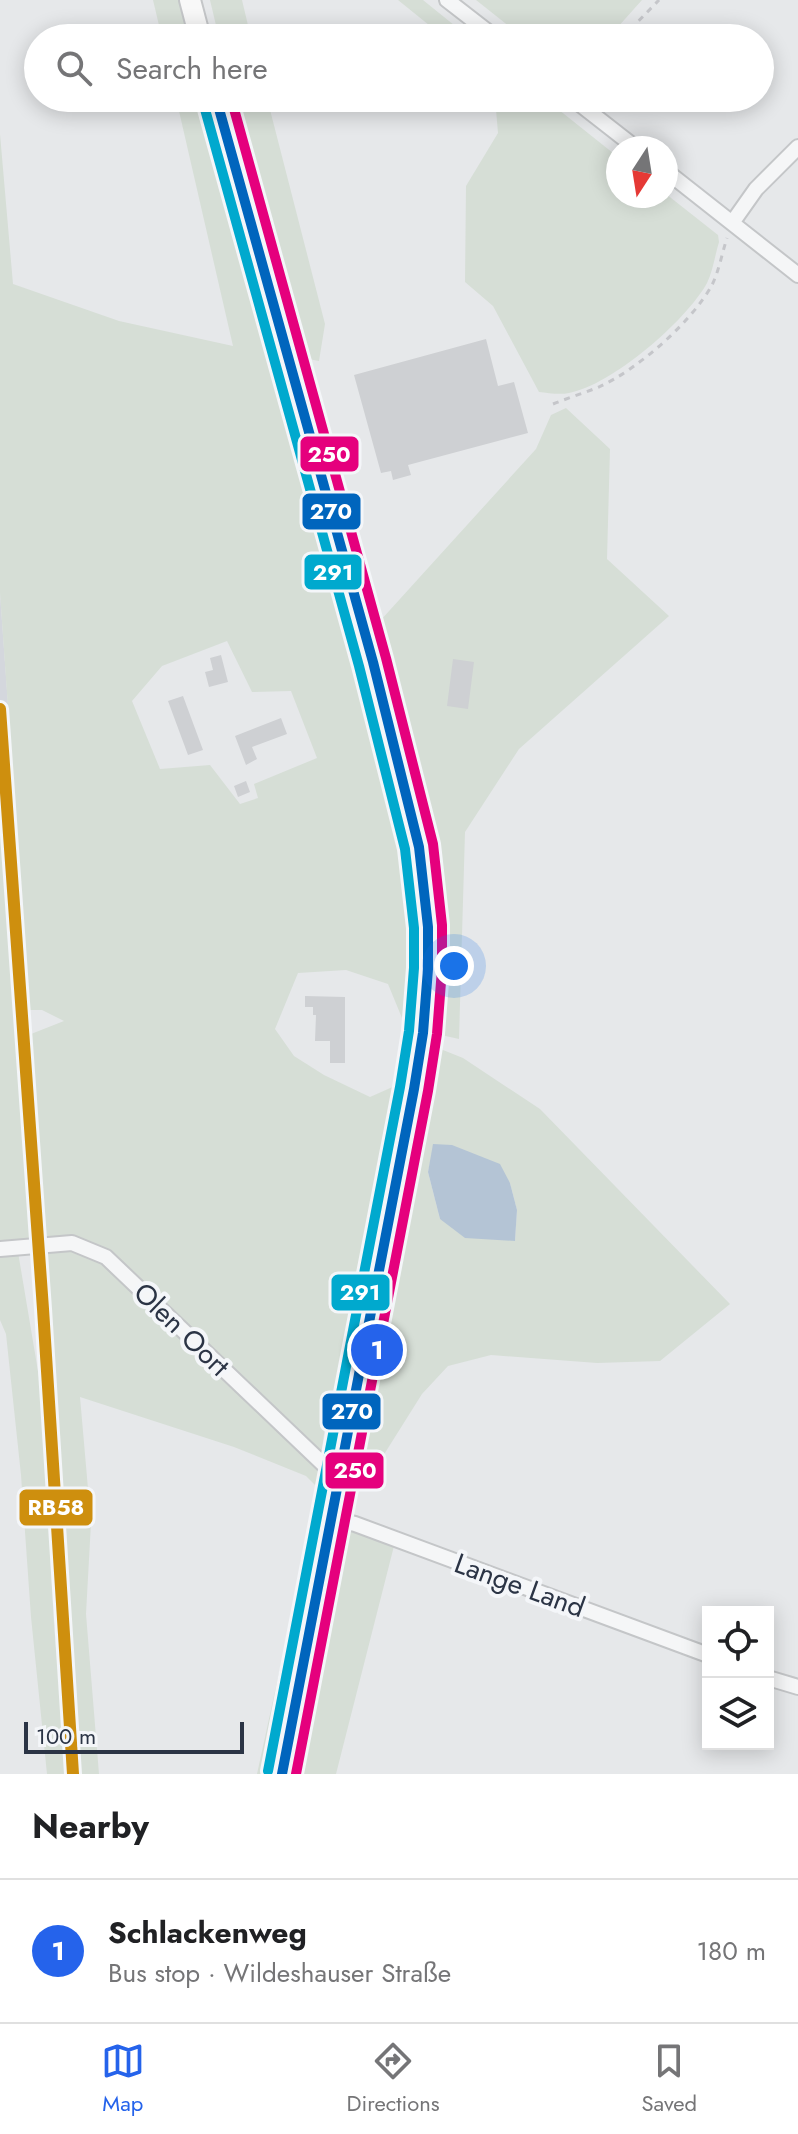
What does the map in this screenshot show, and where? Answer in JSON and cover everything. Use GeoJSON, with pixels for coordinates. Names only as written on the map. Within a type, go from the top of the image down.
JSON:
{"type":"FeatureCollection","features":[{"type":"Feature","properties":{"kind":"main road"},"geometry":{"type":"LineString","coordinates":[[190,0],[196,24]]}},
{"type":"Feature","properties":{"kind":"main road"},"geometry":{"type":"LineString","coordinates":[[220,112],[387,719],[419,847],[428,927],[423,1033],[414,1089],[282,1774]]}},
{"type":"Feature","properties":{"kind":"street"},"geometry":{"type":"LineString","coordinates":[[447,0],[478,24]]}},
{"type":"Feature","properties":{"kind":"street"},"geometry":{"type":"LineString","coordinates":[[590,112],[621,136]]}},
{"type":"Feature","properties":{"kind":"street"},"geometry":{"type":"LineString","coordinates":[[732,223],[756,189],[798,147]]}},
{"type":"Feature","properties":{"kind":"street"},"geometry":{"type":"LineString","coordinates":[[678,180],[798,275]]}},
{"type":"Feature","properties":{"kind":"street","name":"Olen Oort"},"geometry":{"type":"LineString","coordinates":[[2,1249],[72,1243],[106,1257],[323,1464],[341,1471]]}},
{"type":"Feature","properties":{"kind":"street","name":"Lange Land"},"geometry":{"type":"LineString","coordinates":[[332,1518],[370,1529],[702,1653]]}},
{"type":"Feature","properties":{"kind":"street"},"geometry":{"type":"LineString","coordinates":[[774,1680],[798,1687]]}},
{"type":"Feature","properties":{"kind":"path"},"geometry":{"type":"LineString","coordinates":[[636,24],[659,0]]}},
{"type":"Feature","properties":{"kind":"path"},"geometry":{"type":"LineString","coordinates":[[553,404],[599,387],[629,370],[662,344],[712,284],[732,223]]}},
{"type":"Feature","properties":{"kind":"shaded area"},"geometry":{"type":"Polygon","coordinates":[[[153,0],[182,0],[188,24],[159,24],[153,0]]]}},
{"type":"Feature","properties":{"kind":"shaded area"},"geometry":{"type":"Polygon","coordinates":[[[210,0],[242,0],[248,24],[216,24],[210,0]]]}},
{"type":"Feature","properties":{"kind":"shaded area"},"geometry":{"type":"Polygon","coordinates":[[[398,0],[423,0],[453,24],[428,24],[398,0]]]}},
{"type":"Feature","properties":{"kind":"shaded area"},"geometry":{"type":"Polygon","coordinates":[[[476,0],[642,0],[621,24],[506,24],[476,0]]]}},
{"type":"Feature","properties":{"kind":"shaded area"},"geometry":{"type":"Polygon","coordinates":[[[179,112],[212,112],[318,521],[403,824],[409,1018],[402,1018],[388,984],[346,970],[298,973],[275,1029],[294,1056],[324,1075],[370,1097],[406,1081],[355,1355],[327,1413],[321,1455],[109,1252],[46,1239],[31,1034],[64,1021],[42,1010],[29,1010],[0,593],[0,134],[13,284],[119,321],[233,346],[179,112]],[[227,641],[162,666],[132,701],[160,769],[210,765],[240,804],[258,798],[254,784],[317,758],[291,691],[252,692],[227,641]]]}},
{"type":"Feature","properties":{"kind":"shaded area"},"geometry":{"type":"Polygon","coordinates":[[[239,112],[271,112],[325,324],[319,361],[303,358],[239,112]]]}},
{"type":"Feature","properties":{"kind":"shaded area"},"geometry":{"type":"Polygon","coordinates":[[[496,112],[562,112],[606,147],[606,208],[678,208],[678,203],[718,235],[719,242],[709,278],[683,315],[626,365],[586,388],[558,394],[539,392],[493,306],[465,282],[466,186],[498,133],[496,112]]]}},
{"type":"Feature","properties":{"kind":"shaded area"},"geometry":{"type":"Polygon","coordinates":[[[566,408],[610,449],[607,559],[669,616],[519,749],[465,832],[459,1039],[441,1035],[446,958],[445,880],[434,825],[380,621],[536,449],[551,415],[566,408]]]}},
{"type":"Feature","properties":{"kind":"shaded area"},"geometry":{"type":"Polygon","coordinates":[[[0,593],[81,1774],[67,1774],[54,1625],[42,1395],[0,819],[0,593]]]}},
{"type":"Feature","properties":{"kind":"shaded area"},"geometry":{"type":"Polygon","coordinates":[[[0,819],[30,1241],[0,1243],[0,819]]]}},
{"type":"Feature","properties":{"kind":"shaded area"},"geometry":{"type":"Polygon","coordinates":[[[438,1048],[463,1058],[540,1109],[730,1304],[660,1361],[597,1363],[491,1355],[448,1366],[422,1394],[378,1464],[361,1455],[438,1048]],[[434,1144],[428,1172],[440,1219],[515,1241],[517,1210],[510,1183],[434,1144]]]}},
{"type":"Feature","properties":{"kind":"shaded area"},"geometry":{"type":"Polygon","coordinates":[[[70,1249],[103,1261],[298,1447],[327,1479],[330,1488],[274,1774],[257,1774],[319,1489],[306,1476],[234,1447],[80,1397],[91,1523],[86,1614],[99,1774],[81,1774],[47,1251],[70,1249]]]}},
{"type":"Feature","properties":{"kind":"shaded area"},"geometry":{"type":"Polygon","coordinates":[[[18,1252],[42,1395],[54,1625],[67,1774],[47,1774],[21,1475],[6,1334],[0,1320],[0,1253],[18,1252]]]}},
{"type":"Feature","properties":{"kind":"shaded area"},"geometry":{"type":"Polygon","coordinates":[[[348,1530],[394,1546],[336,1774],[298,1774],[344,1537],[348,1530]]]}},
{"type":"Feature","properties":{"kind":"water"},"geometry":{"type":"Polygon","coordinates":[[[433,1144],[452,1145],[500,1164],[510,1183],[517,1210],[515,1241],[465,1238],[440,1219],[428,1172],[433,1144]]]}},
{"type":"Feature","properties":{"kind":"building"},"geometry":{"type":"Polygon","coordinates":[[[486,339],[498,386],[514,382],[528,433],[408,465],[411,475],[393,480],[391,471],[381,473],[354,375],[486,339]]]}},
{"type":"Feature","properties":{"kind":"building"},"geometry":{"type":"Polygon","coordinates":[[[221,655],[228,682],[209,687],[205,672],[213,670],[210,658],[221,655]]]}},
{"type":"Feature","properties":{"kind":"building"},"geometry":{"type":"Polygon","coordinates":[[[453,659],[474,662],[468,709],[447,706],[453,659]]]}},
{"type":"Feature","properties":{"kind":"building"},"geometry":{"type":"Polygon","coordinates":[[[183,696],[203,750],[188,755],[168,701],[183,696]]]}},
{"type":"Feature","properties":{"kind":"building"},"geometry":{"type":"Polygon","coordinates":[[[281,718],[287,734],[252,747],[257,759],[246,765],[235,736],[281,718]]]}},
{"type":"Feature","properties":{"kind":"building"},"geometry":{"type":"Polygon","coordinates":[[[246,781],[250,792],[238,797],[234,786],[246,781]]]}},
{"type":"Feature","properties":{"kind":"building"},"geometry":{"type":"Polygon","coordinates":[[[305,996],[345,997],[345,1063],[330,1063],[330,1041],[315,1041],[316,1015],[313,1015],[313,1007],[305,1007],[305,996]]]}},
{"type":"Feature","properties":{"kind":"transit line","name":"291"},"geometry":{"type":"LineString","coordinates":[[206,112],[359,666],[405,849],[414,928],[409,1031],[400,1087],[268,1771]]}},
{"type":"Feature","properties":{"kind":"transit line","name":"270"},"geometry":{"type":"LineString","coordinates":[[220,112],[373,662],[419,847],[428,927],[423,1033],[414,1089],[282,1774]]}},
{"type":"Feature","properties":{"kind":"transit line","name":"250"},"geometry":{"type":"LineString","coordinates":[[235,112],[386,658],[433,844],[442,925],[437,1034],[428,1091],[296,1774]]}},
{"type":"Feature","properties":{"kind":"transit line","name":"RB58"},"geometry":{"type":"LineString","coordinates":[[0,709],[73,1774]]}},
{"type":"Feature","properties":{"kind":"place","name":"Schlackenweg"},"geometry":{"type":"Point","coordinates":[377,1350]}}]}
